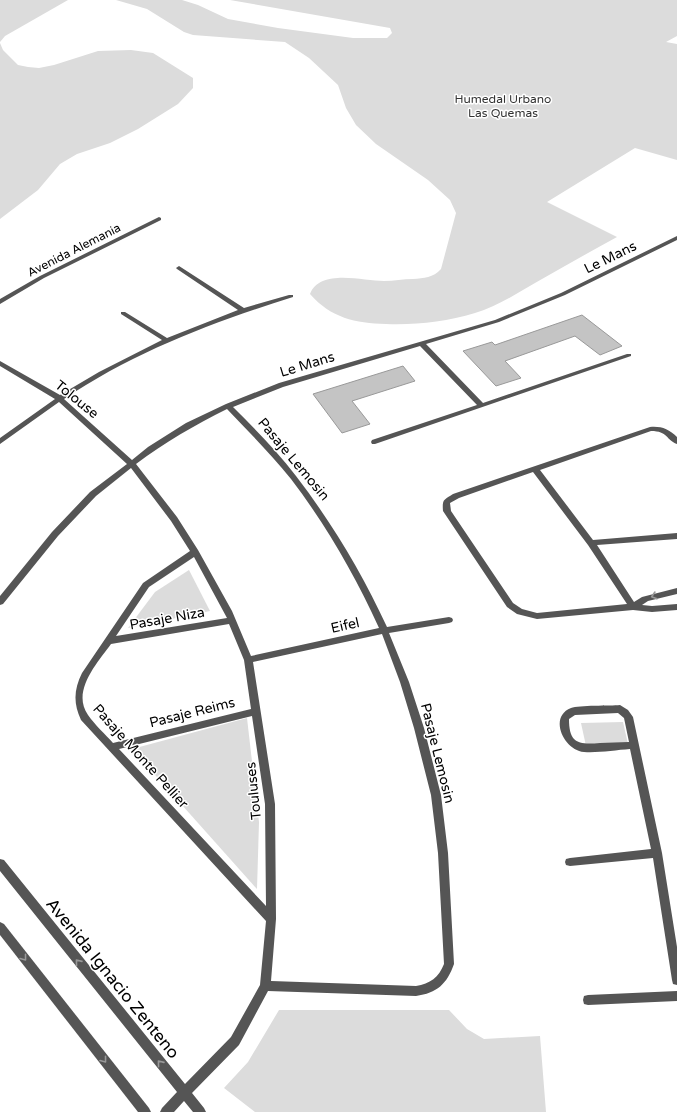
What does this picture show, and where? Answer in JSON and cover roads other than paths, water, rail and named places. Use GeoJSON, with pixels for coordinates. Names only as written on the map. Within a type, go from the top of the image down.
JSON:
{"type":"FeatureCollection","features":[{"type":"Feature","properties":{"kind":"street","name":"Avenida Alemania"},"geometry":{"type":"LineString","coordinates":[[0,302],[42,277],[159,219]]}},
{"type":"Feature","properties":{"kind":"street","name":"Le Mans"},"geometry":{"type":"LineString","coordinates":[[0,602],[55,534],[93,494],[183,428],[228,406],[281,385],[497,321],[563,294],[677,238]]}},
{"type":"Feature","properties":{"kind":"street"},"geometry":{"type":"LineString","coordinates":[[179,268],[242,310]]}},
{"type":"Feature","properties":{"kind":"street"},"geometry":{"type":"LineString","coordinates":[[0,442],[26,421],[59,398],[99,374],[168,341],[242,310],[291,296]]}},
{"type":"Feature","properties":{"kind":"street"},"geometry":{"type":"LineString","coordinates":[[123,313],[168,341]]}},
{"type":"Feature","properties":{"kind":"street"},"geometry":{"type":"LineString","coordinates":[[422,344],[482,406]]}},
{"type":"Feature","properties":{"kind":"street"},"geometry":{"type":"LineString","coordinates":[[375,442],[629,355]]}},
{"type":"Feature","properties":{"kind":"street","name":"Tolouse"},"geometry":{"type":"LineString","coordinates":[[0,363],[59,398],[132,464]]}},
{"type":"Feature","properties":{"kind":"street","name":"Pasaje Lemosin"},"geometry":{"type":"LineString","coordinates":[[228,406],[274,454],[317,508],[354,567],[385,630],[412,705],[434,790],[442,836],[449,964],[447,971],[438,983],[424,990],[416,991],[265,986]]}},
{"type":"Feature","properties":{"kind":"street"},"geometry":{"type":"LineString","coordinates":[[677,442],[670,434],[661,428],[650,429],[536,470],[456,496],[446,502],[447,511],[510,605],[520,612],[537,616],[633,606],[652,609],[677,607]]}},
{"type":"Feature","properties":{"kind":"street","name":"Touluses"},"geometry":{"type":"LineString","coordinates":[[132,464],[174,519],[195,552],[232,620],[248,660],[270,804],[271,919],[265,986],[235,1040],[166,1112]]}},
{"type":"Feature","properties":{"kind":"street"},"geometry":{"type":"LineString","coordinates":[[536,470],[591,543],[633,606]]}},
{"type":"Feature","properties":{"kind":"street"},"geometry":{"type":"LineString","coordinates":[[591,543],[677,536]]}},
{"type":"Feature","properties":{"kind":"street","name":"Pasaje Monte Pellier"},"geometry":{"type":"LineString","coordinates":[[195,552],[146,585],[81,682],[78,698],[80,708],[84,717],[111,747],[271,919]]}},
{"type":"Feature","properties":{"kind":"street"},"geometry":{"type":"LineString","coordinates":[[633,606],[644,599],[677,591]]}},
{"type":"Feature","properties":{"kind":"street","name":"Pasaje Niza"},"geometry":{"type":"LineString","coordinates":[[107,642],[232,620]]}},
{"type":"Feature","properties":{"kind":"street","name":"Eifel"},"geometry":{"type":"LineString","coordinates":[[248,660],[385,630],[449,620]]}},
{"type":"Feature","properties":{"kind":"street"},"geometry":{"type":"LineString","coordinates":[[634,745],[584,748],[577,747],[571,744],[564,731],[565,717],[573,710],[620,709],[628,717],[634,745],[657,853],[677,980]]}},
{"type":"Feature","properties":{"kind":"street","name":"Pasaje Reims"},"geometry":{"type":"LineString","coordinates":[[111,747],[256,711]]}},
{"type":"Feature","properties":{"kind":"street"},"geometry":{"type":"LineString","coordinates":[[570,862],[657,853]]}},
{"type":"Feature","properties":{"kind":"street","name":"Avenida Ignacio Zenteno"},"geometry":{"type":"LineString","coordinates":[[0,863],[184,1094],[200,1112]]}},
{"type":"Feature","properties":{"kind":"street"},"geometry":{"type":"LineString","coordinates":[[0,927],[145,1112]]}},
{"type":"Feature","properties":{"kind":"street"},"geometry":{"type":"LineString","coordinates":[[588,1000],[677,996]]}},
{"type":"Feature","properties":{"kind":"park label","name":"Humedal Urbano Las Quemas"},"geometry":{"type":"Point","coordinates":[503,106]}}]}
